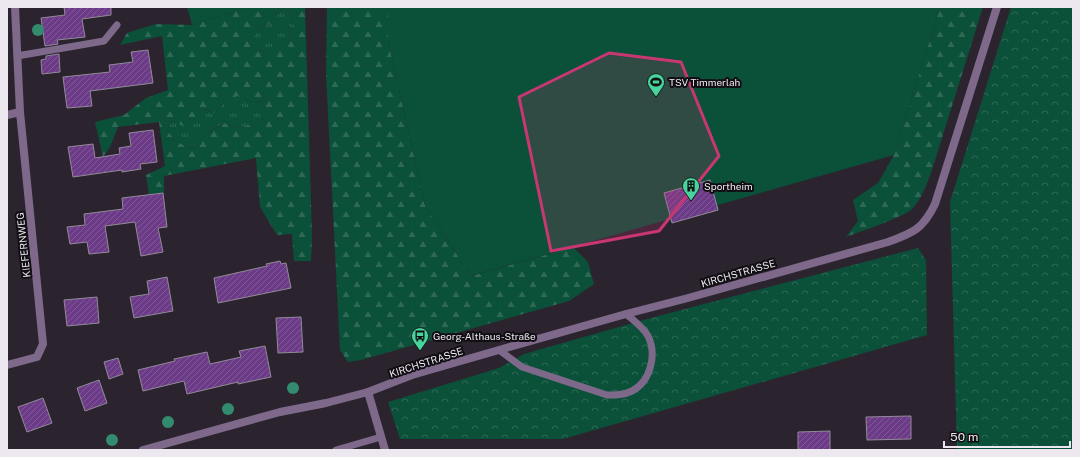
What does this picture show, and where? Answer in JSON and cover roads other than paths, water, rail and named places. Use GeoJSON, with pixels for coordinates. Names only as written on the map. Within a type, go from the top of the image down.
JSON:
{"type":"FeatureCollection","features":[{"type":"Feature","properties":{"kind":"street"},"geometry":{"type":"LineString","coordinates":[[7,115],[20,112],[15,7]]}},
{"type":"Feature","properties":{"kind":"street","name":"KIRCHSTRASSE"},"geometry":{"type":"LineString","coordinates":[[143,450],[280,412],[326,404],[368,392],[412,375],[902,237],[920,227],[930,214],[944,178],[997,7]]}},
{"type":"Feature","properties":{"kind":"street","name":"KIEFERNWEG"},"geometry":{"type":"LineString","coordinates":[[7,365],[37,357],[43,344],[20,112]]}},
{"type":"Feature","properties":{"kind":"street"},"geometry":{"type":"LineString","coordinates":[[368,392],[385,450]]}},
{"type":"Feature","properties":{"kind":"lane"},"geometry":{"type":"LineString","coordinates":[[17,56],[104,42],[117,25]]}},
{"type":"Feature","properties":{"kind":"lane"},"geometry":{"type":"LineString","coordinates":[[499,350],[522,367],[607,395],[620,395],[632,390],[646,377],[651,367],[652,357],[652,346],[648,336],[644,330],[626,314]]}},
{"type":"Feature","properties":{"kind":"lane"},"geometry":{"type":"LineString","coordinates":[[336,450],[381,437]]}},
{"type":"Feature","properties":{"kind":"place","name":"TSV Timmerlah"},"geometry":{"type":"Point","coordinates":[656,97]}},
{"type":"Feature","properties":{"kind":"place","name":"Sportheim"},"geometry":{"type":"Point","coordinates":[691,201]}},
{"type":"Feature","properties":{"kind":"place","name":"Georg-Althaus-Straße"},"geometry":{"type":"Point","coordinates":[420,351]}}]}
